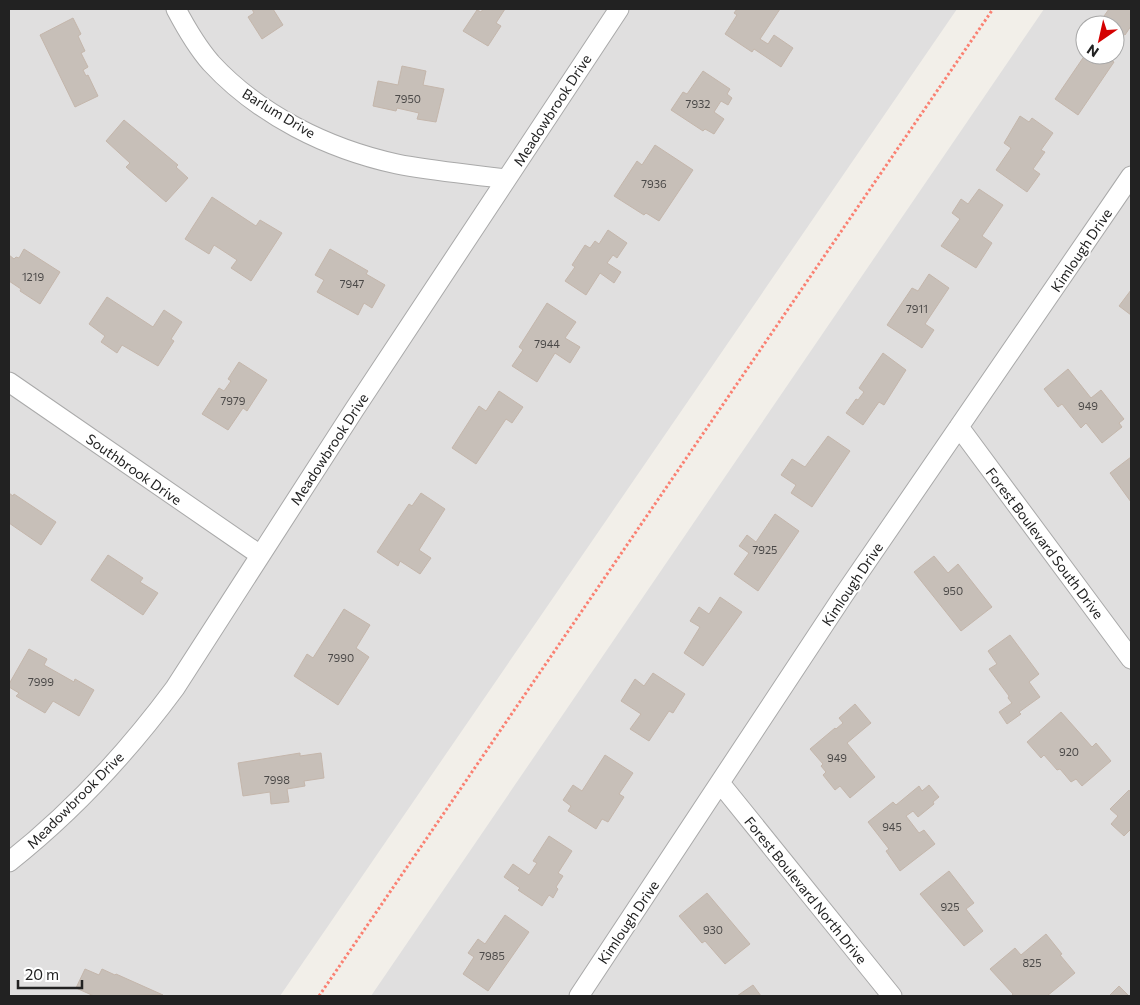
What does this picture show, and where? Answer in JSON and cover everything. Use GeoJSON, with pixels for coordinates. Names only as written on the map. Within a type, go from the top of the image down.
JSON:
{"type":"FeatureCollection","features":[{"type":"Feature","properties":{"kind":"street","name":"Barlum Drive"},"geometry":{"type":"LineString","coordinates":[[176,9],[187,31],[210,62],[239,89],[296,127],[341,148],[398,164],[506,179]]}},
{"type":"Feature","properties":{"kind":"street","name":"Meadowbrook Drive"},"geometry":{"type":"LineString","coordinates":[[9,862],[30,846],[108,770],[175,688],[506,179],[619,9]]}},
{"type":"Feature","properties":{"kind":"street","name":"Kimlough Drive"},"geometry":{"type":"LineString","coordinates":[[579,996],[843,596],[1131,176]]}},
{"type":"Feature","properties":{"kind":"street","name":"Southbrook Drive"},"geometry":{"type":"LineString","coordinates":[[9,382],[260,556]]}},
{"type":"Feature","properties":{"kind":"street","name":"Forest Boulevard South Drive"},"geometry":{"type":"LineString","coordinates":[[959,427],[1131,659]]}},
{"type":"Feature","properties":{"kind":"street","name":"Forest Boulevard North Drive"},"geometry":{"type":"LineString","coordinates":[[720,783],[892,996]]}},
{"type":"Feature","properties":{"kind":"path"},"geometry":{"type":"LineString","coordinates":[[318,996],[993,9]]}},
{"type":"Feature","properties":{"kind":"shaded area"},"geometry":{"type":"Polygon","coordinates":[[[9,9],[957,9],[280,996],[9,996],[9,9]]]}},
{"type":"Feature","properties":{"kind":"shaded area"},"geometry":{"type":"Polygon","coordinates":[[[1044,9],[1131,9],[1131,996],[371,996],[1044,9]]]}},
{"type":"Feature","properties":{"kind":"building"},"geometry":{"type":"Polygon","coordinates":[[[252,9],[273,9],[283,25],[262,39],[248,17],[254,13],[252,9]]]}},
{"type":"Feature","properties":{"kind":"building"},"geometry":{"type":"Polygon","coordinates":[[[483,9],[505,9],[496,23],[501,26],[488,46],[463,31],[477,10],[481,12],[483,9]]]}},
{"type":"Feature","properties":{"kind":"building"},"geometry":{"type":"Polygon","coordinates":[[[737,9],[780,9],[760,39],[768,44],[774,35],[793,48],[781,67],[754,49],[752,52],[725,34],[737,15],[734,13],[737,9]]]}},
{"type":"Feature","properties":{"kind":"building"},"geometry":{"type":"Polygon","coordinates":[[[1109,9],[1131,9],[1131,26],[1125,35],[1125,15],[1105,15],[1109,9]]]}},
{"type":"Feature","properties":{"kind":"building"},"geometry":{"type":"Polygon","coordinates":[[[73,18],[81,34],[78,36],[85,51],[81,53],[88,67],[83,70],[86,76],[88,75],[98,96],[75,107],[40,35],[73,18]]]}},
{"type":"Feature","properties":{"kind":"building"},"geometry":{"type":"Polygon","coordinates":[[[1078,65],[1112,65],[1078,115],[1055,99],[1078,65]]]}},
{"type":"Feature","properties":{"kind":"building"},"geometry":{"type":"Polygon","coordinates":[[[402,66],[426,71],[423,85],[444,89],[436,122],[417,119],[419,113],[397,108],[396,111],[373,106],[378,81],[398,85],[402,66]]]}},
{"type":"Feature","properties":{"kind":"building"},"geometry":{"type":"Polygon","coordinates":[[[703,71],[730,89],[727,94],[732,98],[728,105],[721,101],[714,112],[724,119],[714,134],[705,129],[703,131],[671,110],[683,92],[687,94],[703,71]]]}},
{"type":"Feature","properties":{"kind":"building"},"geometry":{"type":"Polygon","coordinates":[[[1020,116],[1029,122],[1032,118],[1053,133],[1041,150],[1045,152],[1033,169],[1040,174],[1027,192],[996,170],[1011,148],[1004,143],[1020,116]]]}},
{"type":"Feature","properties":{"kind":"building"},"geometry":{"type":"Polygon","coordinates":[[[124,120],[178,165],[176,167],[188,178],[166,202],[126,167],[130,163],[106,141],[124,120]]]}},
{"type":"Feature","properties":{"kind":"building"},"geometry":{"type":"Polygon","coordinates":[[[655,145],[693,170],[659,221],[646,213],[644,215],[614,196],[637,161],[642,165],[655,145]]]}},
{"type":"Feature","properties":{"kind":"building"},"geometry":{"type":"Polygon","coordinates":[[[979,189],[1003,205],[982,236],[992,243],[976,268],[941,246],[960,219],[952,213],[961,199],[968,204],[979,189]]]}},
{"type":"Feature","properties":{"kind":"building"},"geometry":{"type":"Polygon","coordinates":[[[212,197],[256,226],[260,220],[282,233],[251,281],[231,268],[237,260],[214,245],[209,254],[185,239],[212,197]]]}},
{"type":"Feature","properties":{"kind":"building"},"geometry":{"type":"Polygon","coordinates":[[[608,230],[627,243],[617,258],[613,255],[607,263],[621,272],[614,283],[600,273],[586,295],[565,281],[575,267],[572,265],[585,245],[590,248],[595,241],[599,244],[608,230]]]}},
{"type":"Feature","properties":{"kind":"building"},"geometry":{"type":"Polygon","coordinates":[[[24,249],[60,272],[40,304],[9,281],[9,255],[14,259],[16,257],[19,258],[24,249]]]}},
{"type":"Feature","properties":{"kind":"building"},"geometry":{"type":"Polygon","coordinates":[[[330,249],[368,271],[366,274],[385,285],[372,308],[364,303],[358,315],[317,292],[324,280],[315,275],[330,249]]]}},
{"type":"Feature","properties":{"kind":"building"},"geometry":{"type":"Polygon","coordinates":[[[929,274],[949,288],[925,324],[934,330],[922,348],[887,325],[912,288],[918,291],[929,274]]]}},
{"type":"Feature","properties":{"kind":"building"},"geometry":{"type":"Polygon","coordinates":[[[1131,290],[1131,315],[1119,306],[1131,290]]]}},
{"type":"Feature","properties":{"kind":"building"},"geometry":{"type":"Polygon","coordinates":[[[107,297],[153,327],[164,310],[182,322],[171,339],[174,341],[158,366],[122,345],[117,353],[101,342],[105,336],[89,324],[107,297]]]}},
{"type":"Feature","properties":{"kind":"building"},"geometry":{"type":"Polygon","coordinates":[[[547,303],[576,322],[565,338],[580,347],[570,363],[555,353],[537,382],[512,366],[523,350],[519,347],[547,303]]]}},
{"type":"Feature","properties":{"kind":"building"},"geometry":{"type":"Polygon","coordinates":[[[883,353],[906,370],[884,405],[879,402],[863,425],[846,413],[856,399],[858,400],[864,392],[859,388],[883,353]]]}},
{"type":"Feature","properties":{"kind":"building"},"geometry":{"type":"Polygon","coordinates":[[[239,362],[267,380],[247,411],[243,408],[228,430],[202,414],[219,388],[224,391],[231,381],[228,379],[239,362]]]}},
{"type":"Feature","properties":{"kind":"building"},"geometry":{"type":"Polygon","coordinates":[[[1068,369],[1091,398],[1101,390],[1124,419],[1119,423],[1122,427],[1102,443],[1086,423],[1081,428],[1062,404],[1058,407],[1044,389],[1068,369]]]}},
{"type":"Feature","properties":{"kind":"building"},"geometry":{"type":"Polygon","coordinates":[[[499,391],[523,407],[512,423],[506,419],[476,464],[452,448],[479,406],[486,411],[499,391]]]}},
{"type":"Feature","properties":{"kind":"building"},"geometry":{"type":"Polygon","coordinates":[[[828,436],[850,451],[812,507],[791,493],[796,485],[781,475],[792,459],[805,467],[828,436]]]}},
{"type":"Feature","properties":{"kind":"building"},"geometry":{"type":"Polygon","coordinates":[[[1131,457],[1131,502],[1110,473],[1131,457]]]}},
{"type":"Feature","properties":{"kind":"building"},"geometry":{"type":"Polygon","coordinates":[[[9,493],[13,496],[14,494],[56,522],[41,545],[9,523],[9,493]]]}},
{"type":"Feature","properties":{"kind":"building"},"geometry":{"type":"Polygon","coordinates":[[[421,493],[445,509],[419,550],[431,558],[420,574],[400,561],[398,566],[377,552],[409,504],[412,506],[421,493]]]}},
{"type":"Feature","properties":{"kind":"building"},"geometry":{"type":"Polygon","coordinates":[[[775,514],[799,531],[758,591],[734,574],[749,553],[739,546],[747,535],[756,542],[775,514]]]}},
{"type":"Feature","properties":{"kind":"building"},"geometry":{"type":"Polygon","coordinates":[[[108,555],[143,578],[140,582],[158,593],[143,615],[91,580],[108,555]]]}},
{"type":"Feature","properties":{"kind":"building"},"geometry":{"type":"Polygon","coordinates":[[[934,556],[948,573],[958,564],[992,607],[961,631],[914,572],[934,556]]]}},
{"type":"Feature","properties":{"kind":"building"},"geometry":{"type":"Polygon","coordinates":[[[720,597],[742,612],[703,666],[684,653],[700,627],[690,621],[699,607],[709,614],[720,597]]]}},
{"type":"Feature","properties":{"kind":"building"},"geometry":{"type":"Polygon","coordinates":[[[344,609],[370,625],[356,648],[369,657],[338,705],[294,676],[307,654],[313,658],[344,609]]]}},
{"type":"Feature","properties":{"kind":"building"},"geometry":{"type":"Polygon","coordinates":[[[1010,635],[1039,674],[1029,682],[1040,697],[1019,712],[1021,714],[1007,724],[999,712],[1012,703],[989,669],[997,664],[988,651],[1010,635]]]}},
{"type":"Feature","properties":{"kind":"building"},"geometry":{"type":"Polygon","coordinates":[[[29,649],[47,659],[44,665],[74,682],[75,679],[94,690],[79,716],[53,701],[45,713],[16,696],[19,693],[9,687],[29,649]]]}},
{"type":"Feature","properties":{"kind":"building"},"geometry":{"type":"Polygon","coordinates":[[[653,673],[685,694],[673,713],[669,711],[649,741],[630,729],[641,714],[621,701],[635,679],[644,686],[653,673]]]}},
{"type":"Feature","properties":{"kind":"building"},"geometry":{"type":"Polygon","coordinates":[[[855,704],[871,723],[847,743],[875,777],[850,798],[840,786],[835,790],[823,775],[826,772],[821,766],[823,764],[810,749],[843,723],[839,718],[855,704]]]}},
{"type":"Feature","properties":{"kind":"building"},"geometry":{"type":"Polygon","coordinates":[[[1061,712],[1092,747],[1096,743],[1111,761],[1082,786],[1076,779],[1071,782],[1044,755],[1041,758],[1027,742],[1061,712]]]}},
{"type":"Feature","properties":{"kind":"building"},"geometry":{"type":"Polygon","coordinates":[[[300,753],[300,756],[321,753],[324,778],[304,781],[305,786],[287,789],[289,802],[271,804],[270,792],[243,796],[238,763],[300,753]]]}},
{"type":"Feature","properties":{"kind":"building"},"geometry":{"type":"Polygon","coordinates":[[[605,755],[633,773],[619,794],[624,797],[608,822],[602,819],[596,829],[568,811],[571,806],[563,800],[573,785],[582,791],[605,755]]]}},
{"type":"Feature","properties":{"kind":"building"},"geometry":{"type":"Polygon","coordinates":[[[929,785],[939,797],[933,802],[934,804],[918,817],[913,811],[906,816],[919,833],[924,830],[935,844],[900,871],[886,851],[889,849],[868,822],[893,802],[896,805],[919,786],[922,791],[929,785]]]}},
{"type":"Feature","properties":{"kind":"building"},"geometry":{"type":"Polygon","coordinates":[[[1129,790],[1131,793],[1131,829],[1124,836],[1111,824],[1118,816],[1110,809],[1129,790]]]}},
{"type":"Feature","properties":{"kind":"building"},"geometry":{"type":"Polygon","coordinates":[[[549,836],[572,851],[558,873],[563,876],[556,887],[558,889],[553,898],[549,895],[542,906],[518,890],[520,888],[504,877],[513,864],[529,875],[537,863],[533,861],[549,836]]]}},
{"type":"Feature","properties":{"kind":"building"},"geometry":{"type":"Polygon","coordinates":[[[949,871],[974,903],[966,909],[983,931],[964,946],[920,894],[949,871]]]}},
{"type":"Feature","properties":{"kind":"building"},"geometry":{"type":"Polygon","coordinates":[[[707,893],[750,944],[725,964],[705,941],[702,943],[679,916],[707,893]]]}},
{"type":"Feature","properties":{"kind":"building"},"geometry":{"type":"Polygon","coordinates":[[[505,915],[529,932],[488,991],[463,974],[474,957],[468,953],[478,939],[485,944],[505,915]]]}},
{"type":"Feature","properties":{"kind":"building"},"geometry":{"type":"Polygon","coordinates":[[[1046,934],[1075,973],[1047,996],[1011,996],[1013,994],[990,969],[1015,948],[1021,955],[1046,934]]]}},
{"type":"Feature","properties":{"kind":"building"},"geometry":{"type":"Polygon","coordinates":[[[85,969],[99,975],[102,969],[163,995],[94,996],[76,988],[85,969]]]}},
{"type":"Feature","properties":{"kind":"building"},"geometry":{"type":"Polygon","coordinates":[[[753,985],[761,996],[737,996],[753,985]]]}},
{"type":"Feature","properties":{"kind":"building"},"geometry":{"type":"Polygon","coordinates":[[[1119,986],[1129,996],[1109,996],[1119,986]]]}}]}
